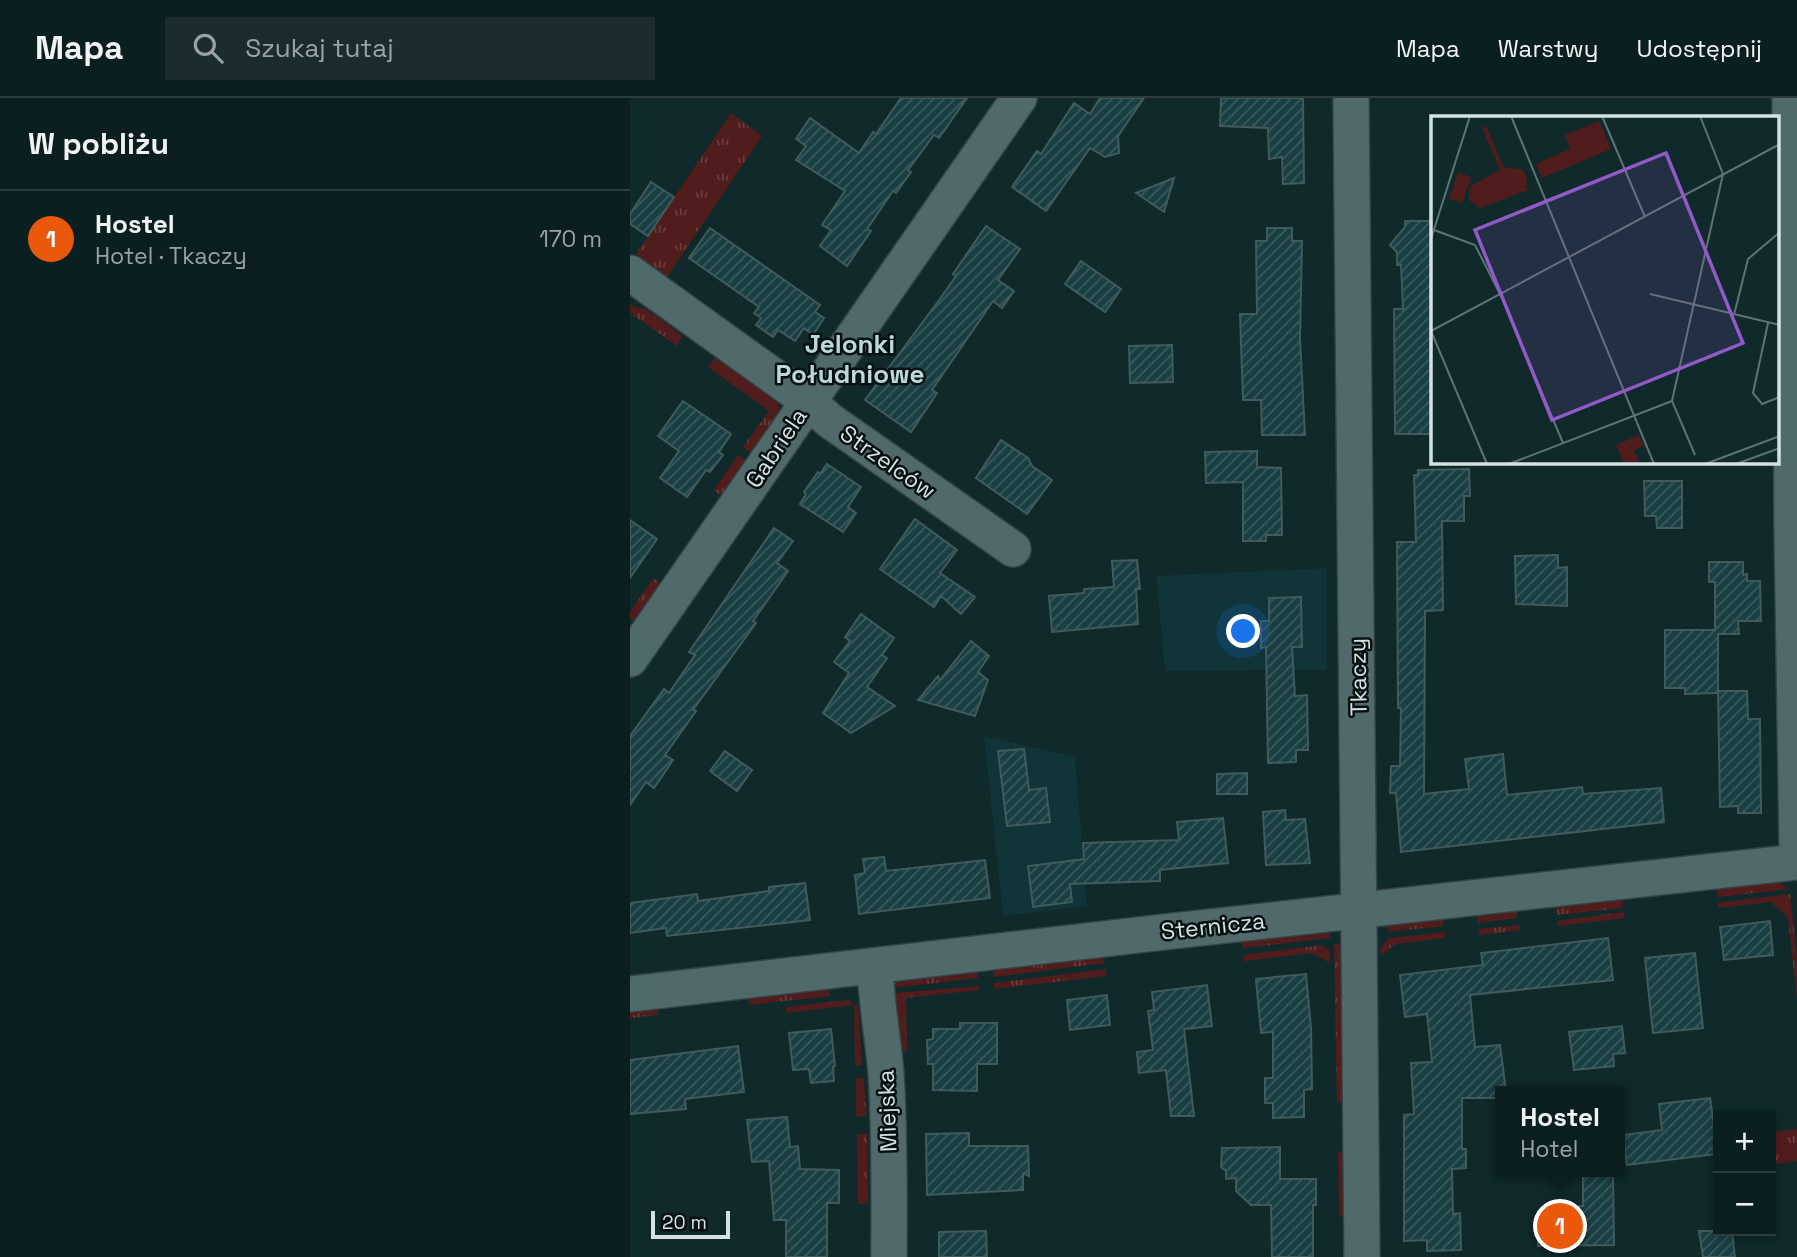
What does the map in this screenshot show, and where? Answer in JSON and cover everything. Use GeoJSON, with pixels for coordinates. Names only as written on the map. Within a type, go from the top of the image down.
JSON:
{"type":"FeatureCollection","features":[{"type":"Feature","properties":{"kind":"street","name":"Gabriela"},"geometry":{"type":"LineString","coordinates":[[630,659],[1018,98]]}},
{"type":"Feature","properties":{"kind":"street","name":"Tkaczy"},"geometry":{"type":"LineString","coordinates":[[1351,98],[1362,1257]]}},
{"type":"Feature","properties":{"kind":"street"},"geometry":{"type":"LineString","coordinates":[[1790,98],[1797,844]]}},
{"type":"Feature","properties":{"kind":"street","name":"Strzelców"},"geometry":{"type":"LineString","coordinates":[[630,273],[808,401],[829,420],[1013,549]]}},
{"type":"Feature","properties":{"kind":"street","name":"Sternicza"},"geometry":{"type":"LineString","coordinates":[[630,994],[1360,909],[1797,862]]}},
{"type":"Feature","properties":{"kind":"street","name":"Miejska"},"geometry":{"type":"LineString","coordinates":[[874,966],[886,1072],[889,1127],[889,1257]]}},
{"type":"Feature","properties":{"kind":"shaded area"},"geometry":{"type":"Polygon","coordinates":[[[1327,568],[1327,670],[1165,671],[1156,576],[1327,568]]]}},
{"type":"Feature","properties":{"kind":"shaded area"},"geometry":{"type":"Polygon","coordinates":[[[984,736],[1075,757],[1087,906],[1003,916],[984,736]]]}},
{"type":"Feature","properties":{"kind":"green space"},"geometry":{"type":"Polygon","coordinates":[[[731,113],[762,136],[667,277],[636,254],[731,113]]]}},
{"type":"Feature","properties":{"kind":"green space"},"geometry":{"type":"Polygon","coordinates":[[[630,305],[647,310],[683,336],[677,346],[630,313],[630,305]]]}},
{"type":"Feature","properties":{"kind":"green space"},"geometry":{"type":"Polygon","coordinates":[[[715,357],[775,398],[779,406],[778,415],[751,453],[743,447],[769,411],[708,367],[715,357]]]}},
{"type":"Feature","properties":{"kind":"green space"},"geometry":{"type":"Polygon","coordinates":[[[738,455],[746,461],[722,495],[713,491],[738,455]]]}},
{"type":"Feature","properties":{"kind":"green space"},"geometry":{"type":"Polygon","coordinates":[[[653,578],[660,583],[634,621],[630,618],[630,612],[653,578]]]}},
{"type":"Feature","properties":{"kind":"green space"},"geometry":{"type":"Polygon","coordinates":[[[1779,881],[1788,889],[1718,897],[1716,885],[1779,881]]]}},
{"type":"Feature","properties":{"kind":"green space"},"geometry":{"type":"Polygon","coordinates":[[[1790,894],[1797,957],[1797,999],[1788,918],[1771,902],[1719,908],[1718,903],[1790,894]]]}},
{"type":"Feature","properties":{"kind":"green space"},"geometry":{"type":"Polygon","coordinates":[[[1622,895],[1623,908],[1557,915],[1555,903],[1622,895]]]}},
{"type":"Feature","properties":{"kind":"green space"},"geometry":{"type":"Polygon","coordinates":[[[1515,906],[1517,918],[1478,923],[1476,911],[1515,906]]]}},
{"type":"Feature","properties":{"kind":"green space"},"geometry":{"type":"Polygon","coordinates":[[[1624,912],[1625,918],[1558,926],[1557,921],[1624,912]]]}},
{"type":"Feature","properties":{"kind":"green space"},"geometry":{"type":"Polygon","coordinates":[[[1442,914],[1444,926],[1389,932],[1387,924],[1442,914]]]}},
{"type":"Feature","properties":{"kind":"green space"},"geometry":{"type":"Polygon","coordinates":[[[1520,925],[1520,930],[1479,935],[1478,929],[1520,925]]]}},
{"type":"Feature","properties":{"kind":"green space"},"geometry":{"type":"Polygon","coordinates":[[[1329,929],[1330,938],[1243,948],[1240,938],[1329,929]]]}},
{"type":"Feature","properties":{"kind":"green space"},"geometry":{"type":"Polygon","coordinates":[[[1445,932],[1445,938],[1395,944],[1381,956],[1380,949],[1389,938],[1445,932]]]}},
{"type":"Feature","properties":{"kind":"green space"},"geometry":{"type":"Polygon","coordinates":[[[1334,944],[1344,944],[1349,1102],[1337,1102],[1334,944]]]}},
{"type":"Feature","properties":{"kind":"green space"},"geometry":{"type":"Polygon","coordinates":[[[1322,945],[1330,951],[1330,963],[1312,953],[1244,961],[1243,955],[1322,945]]]}},
{"type":"Feature","properties":{"kind":"green space"},"geometry":{"type":"Polygon","coordinates":[[[1102,952],[1104,963],[994,977],[993,966],[1102,952]]]}},
{"type":"Feature","properties":{"kind":"green space"},"geometry":{"type":"Polygon","coordinates":[[[976,968],[978,978],[892,988],[898,979],[976,968]]]}},
{"type":"Feature","properties":{"kind":"green space"},"geometry":{"type":"Polygon","coordinates":[[[1106,969],[1106,976],[994,989],[994,983],[1106,969]]]}},
{"type":"Feature","properties":{"kind":"green space"},"geometry":{"type":"Polygon","coordinates":[[[829,985],[830,996],[749,1005],[748,993],[829,985]]]}},
{"type":"Feature","properties":{"kind":"green space"},"geometry":{"type":"Polygon","coordinates":[[[979,986],[979,990],[906,998],[907,1051],[901,1052],[895,993],[979,986]]]}},
{"type":"Feature","properties":{"kind":"green space"},"geometry":{"type":"Polygon","coordinates":[[[848,1000],[858,1006],[862,1065],[855,1066],[854,1005],[786,1013],[786,1007],[848,1000]]]}},
{"type":"Feature","properties":{"kind":"green space"},"geometry":{"type":"Polygon","coordinates":[[[657,1004],[658,1015],[630,1018],[630,1007],[657,1004]]]}},
{"type":"Feature","properties":{"kind":"green space"},"geometry":{"type":"Polygon","coordinates":[[[864,1078],[866,1116],[856,1117],[856,1079],[864,1078]]]}},
{"type":"Feature","properties":{"kind":"green space"},"geometry":{"type":"Polygon","coordinates":[[[1797,1129],[1797,1161],[1776,1164],[1776,1132],[1797,1129]]]}},
{"type":"Feature","properties":{"kind":"green space"},"geometry":{"type":"Polygon","coordinates":[[[857,1134],[867,1134],[868,1203],[858,1204],[857,1134]]]}},
{"type":"Feature","properties":{"kind":"green space"},"geometry":{"type":"Polygon","coordinates":[[[1338,1152],[1349,1152],[1349,1216],[1339,1216],[1338,1152]]]}},
{"type":"Feature","properties":{"kind":"building"},"geometry":{"type":"Polygon","coordinates":[[[901,98],[967,98],[939,138],[934,135],[908,170],[911,172],[896,193],[893,191],[867,229],[871,231],[847,266],[820,246],[831,230],[822,225],[845,191],[796,160],[806,146],[796,139],[810,118],[859,153],[901,98]]]}},
{"type":"Feature","properties":{"kind":"building"},"geometry":{"type":"Polygon","coordinates":[[[1100,98],[1144,98],[1118,136],[1119,153],[1105,157],[1090,148],[1046,211],[1012,187],[1037,151],[1041,154],[1074,103],[1090,114],[1100,98]]]}},
{"type":"Feature","properties":{"kind":"building"},"geometry":{"type":"Polygon","coordinates":[[[1221,98],[1303,98],[1304,183],[1283,184],[1282,157],[1269,159],[1268,128],[1220,126],[1221,98]]]}},
{"type":"Feature","properties":{"kind":"building"},"geometry":{"type":"Polygon","coordinates":[[[1174,178],[1164,212],[1136,193],[1174,178]]]}},
{"type":"Feature","properties":{"kind":"building"},"geometry":{"type":"Polygon","coordinates":[[[651,182],[674,197],[648,236],[630,224],[630,214],[651,182]]]}},
{"type":"Feature","properties":{"kind":"building"},"geometry":{"type":"Polygon","coordinates":[[[1405,221],[1431,221],[1431,434],[1395,434],[1394,309],[1403,309],[1401,265],[1397,265],[1397,252],[1390,245],[1405,227],[1405,221]]]}},
{"type":"Feature","properties":{"kind":"building"},"geometry":{"type":"Polygon","coordinates":[[[986,226],[1020,249],[998,280],[1014,291],[1002,308],[993,301],[932,390],[937,393],[911,432],[865,400],[956,276],[953,274],[986,226]]]}},
{"type":"Feature","properties":{"kind":"building"},"geometry":{"type":"Polygon","coordinates":[[[710,228],[820,305],[815,312],[824,318],[813,335],[804,328],[795,341],[778,330],[773,337],[756,325],[761,318],[754,313],[759,307],[689,258],[710,228]]]}},
{"type":"Feature","properties":{"kind":"building"},"geometry":{"type":"Polygon","coordinates":[[[1267,228],[1292,228],[1292,241],[1302,241],[1300,339],[1305,435],[1262,435],[1261,400],[1243,400],[1240,314],[1257,314],[1256,241],[1267,241],[1267,228]]]}},
{"type":"Feature","properties":{"kind":"building"},"geometry":{"type":"Polygon","coordinates":[[[1081,261],[1121,289],[1105,312],[1065,284],[1081,261]]]}},
{"type":"Feature","properties":{"kind":"building"},"geometry":{"type":"Polygon","coordinates":[[[1172,345],[1173,382],[1130,383],[1129,346],[1172,345]]]}},
{"type":"Feature","properties":{"kind":"building"},"geometry":{"type":"Polygon","coordinates":[[[683,401],[731,434],[719,452],[723,455],[710,472],[706,470],[687,497],[660,478],[679,451],[658,436],[683,401]]]}},
{"type":"Feature","properties":{"kind":"building"},"geometry":{"type":"Polygon","coordinates":[[[1001,440],[1028,458],[1032,466],[1052,480],[1027,514],[976,478],[1001,440]]]}},
{"type":"Feature","properties":{"kind":"building"},"geometry":{"type":"Polygon","coordinates":[[[1257,451],[1257,467],[1281,468],[1282,535],[1266,535],[1266,541],[1243,541],[1243,482],[1206,483],[1205,452],[1257,451]]]}},
{"type":"Feature","properties":{"kind":"building"},"geometry":{"type":"Polygon","coordinates":[[[827,464],[861,487],[848,507],[856,513],[843,532],[800,504],[806,494],[804,492],[827,464]]]}},
{"type":"Feature","properties":{"kind":"building"},"geometry":{"type":"Polygon","coordinates":[[[1469,469],[1470,496],[1464,496],[1464,521],[1442,521],[1443,610],[1425,611],[1424,794],[1469,789],[1465,759],[1503,754],[1507,795],[1582,787],[1583,794],[1661,788],[1664,822],[1401,852],[1396,793],[1390,793],[1391,766],[1400,766],[1397,542],[1416,542],[1414,475],[1418,475],[1418,470],[1469,469]]]}},
{"type":"Feature","properties":{"kind":"building"},"geometry":{"type":"Polygon","coordinates":[[[1644,481],[1682,481],[1682,528],[1657,528],[1656,516],[1645,516],[1644,481]]]}},
{"type":"Feature","properties":{"kind":"building"},"geometry":{"type":"Polygon","coordinates":[[[915,519],[957,550],[940,573],[975,597],[961,614],[941,596],[934,607],[880,569],[915,519]]]}},
{"type":"Feature","properties":{"kind":"building"},"geometry":{"type":"Polygon","coordinates":[[[630,520],[657,539],[630,578],[630,520]]]}},
{"type":"Feature","properties":{"kind":"building"},"geometry":{"type":"Polygon","coordinates":[[[774,528],[793,541],[777,563],[788,571],[753,621],[756,623],[693,710],[696,711],[665,755],[673,760],[654,788],[646,782],[630,805],[630,736],[664,689],[669,693],[695,655],[689,652],[774,528]]]}},
{"type":"Feature","properties":{"kind":"building"},"geometry":{"type":"Polygon","coordinates":[[[1558,555],[1558,568],[1567,567],[1567,606],[1516,604],[1515,556],[1558,555]]]}},
{"type":"Feature","properties":{"kind":"building"},"geometry":{"type":"Polygon","coordinates":[[[1137,560],[1140,589],[1136,589],[1138,624],[1052,632],[1049,596],[1084,593],[1084,589],[1114,587],[1112,561],[1137,560]]]}},
{"type":"Feature","properties":{"kind":"building"},"geometry":{"type":"Polygon","coordinates":[[[1709,562],[1743,562],[1743,575],[1747,574],[1747,581],[1760,581],[1761,621],[1738,621],[1739,634],[1718,634],[1718,693],[1685,694],[1685,688],[1665,688],[1665,630],[1715,630],[1715,582],[1709,582],[1709,562]]]}},
{"type":"Feature","properties":{"kind":"building"},"geometry":{"type":"Polygon","coordinates":[[[1301,597],[1302,647],[1292,647],[1295,696],[1307,695],[1308,750],[1296,750],[1296,762],[1268,763],[1266,647],[1261,648],[1261,621],[1269,621],[1269,598],[1301,597]]]}},
{"type":"Feature","properties":{"kind":"building"},"geometry":{"type":"Polygon","coordinates":[[[861,614],[894,638],[882,655],[887,658],[867,687],[895,706],[851,733],[823,713],[849,673],[834,662],[850,641],[845,637],[861,614]]]}},
{"type":"Feature","properties":{"kind":"building"},"geometry":{"type":"Polygon","coordinates":[[[971,641],[989,656],[978,672],[988,680],[975,716],[918,700],[938,676],[940,680],[971,641]]]}},
{"type":"Feature","properties":{"kind":"building"},"geometry":{"type":"Polygon","coordinates":[[[1718,691],[1747,691],[1748,719],[1760,719],[1761,813],[1738,813],[1738,806],[1720,807],[1718,691]]]}},
{"type":"Feature","properties":{"kind":"building"},"geometry":{"type":"Polygon","coordinates":[[[1024,749],[1029,790],[1046,788],[1050,822],[1007,826],[998,751],[1024,749]]]}},
{"type":"Feature","properties":{"kind":"building"},"geometry":{"type":"Polygon","coordinates":[[[725,751],[752,770],[737,791],[710,771],[725,751]]]}},
{"type":"Feature","properties":{"kind":"building"},"geometry":{"type":"Polygon","coordinates":[[[1247,773],[1247,794],[1217,794],[1217,774],[1247,773]]]}},
{"type":"Feature","properties":{"kind":"building"},"geometry":{"type":"Polygon","coordinates":[[[1285,810],[1286,820],[1305,819],[1310,863],[1266,865],[1263,812],[1285,810]]]}},
{"type":"Feature","properties":{"kind":"building"},"geometry":{"type":"Polygon","coordinates":[[[1223,818],[1228,863],[1160,870],[1160,881],[1070,884],[1072,902],[1033,907],[1028,866],[1084,859],[1083,843],[1179,840],[1177,822],[1223,818]]]}},
{"type":"Feature","properties":{"kind":"building"},"geometry":{"type":"Polygon","coordinates":[[[884,857],[886,871],[985,860],[990,898],[859,914],[855,875],[865,873],[863,859],[884,857]]]}},
{"type":"Feature","properties":{"kind":"building"},"geometry":{"type":"Polygon","coordinates":[[[805,883],[810,920],[667,936],[666,928],[630,933],[630,903],[697,894],[698,901],[805,883]]]}},
{"type":"Feature","properties":{"kind":"building"},"geometry":{"type":"Polygon","coordinates":[[[1770,921],[1773,955],[1724,960],[1720,927],[1770,921]]]}},
{"type":"Feature","properties":{"kind":"building"},"geometry":{"type":"Polygon","coordinates":[[[1608,938],[1613,980],[1470,995],[1475,1047],[1500,1045],[1505,1086],[1495,1086],[1495,1098],[1462,1098],[1462,1149],[1466,1149],[1466,1168],[1452,1169],[1453,1214],[1460,1213],[1461,1250],[1427,1251],[1427,1240],[1404,1241],[1404,1115],[1414,1114],[1411,1063],[1432,1062],[1427,1014],[1405,1017],[1400,975],[1483,965],[1481,953],[1608,938]]]}},
{"type":"Feature","properties":{"kind":"building"},"geometry":{"type":"Polygon","coordinates":[[[1695,953],[1703,1028],[1653,1033],[1645,958],[1695,953]]]}},
{"type":"Feature","properties":{"kind":"building"},"geometry":{"type":"Polygon","coordinates":[[[1306,974],[1311,1028],[1312,1089],[1304,1090],[1304,1117],[1273,1118],[1273,1103],[1265,1103],[1265,1078],[1273,1078],[1273,1032],[1261,1033],[1256,979],[1306,974]]]}},
{"type":"Feature","properties":{"kind":"building"},"geometry":{"type":"Polygon","coordinates":[[[1207,985],[1212,1026],[1184,1029],[1194,1116],[1171,1116],[1166,1070],[1139,1073],[1137,1052],[1153,1050],[1148,1011],[1154,1010],[1152,992],[1207,985]]]}},
{"type":"Feature","properties":{"kind":"building"},"geometry":{"type":"Polygon","coordinates":[[[1107,995],[1110,1025],[1070,1030],[1067,1000],[1107,995]]]}},
{"type":"Feature","properties":{"kind":"building"},"geometry":{"type":"Polygon","coordinates":[[[960,1023],[997,1023],[997,1064],[977,1064],[977,1091],[933,1090],[933,1064],[928,1064],[927,1040],[933,1039],[933,1029],[960,1029],[960,1023]]]}},
{"type":"Feature","properties":{"kind":"building"},"geometry":{"type":"Polygon","coordinates":[[[1622,1026],[1625,1053],[1613,1054],[1614,1066],[1574,1070],[1569,1032],[1622,1026]]]}},
{"type":"Feature","properties":{"kind":"building"},"geometry":{"type":"Polygon","coordinates":[[[831,1029],[834,1081],[811,1083],[809,1069],[793,1070],[789,1033],[831,1029]]]}},
{"type":"Feature","properties":{"kind":"building"},"geometry":{"type":"Polygon","coordinates":[[[738,1046],[744,1092],[685,1099],[686,1109],[630,1114],[630,1060],[738,1046]]]}},
{"type":"Feature","properties":{"kind":"building"},"geometry":{"type":"Polygon","coordinates":[[[1710,1098],[1713,1155],[1627,1165],[1625,1135],[1662,1130],[1659,1104],[1710,1098]]]}},
{"type":"Feature","properties":{"kind":"building"},"geometry":{"type":"Polygon","coordinates":[[[787,1117],[790,1147],[798,1146],[800,1169],[839,1170],[839,1203],[827,1203],[827,1257],[786,1257],[786,1220],[774,1220],[769,1161],[752,1162],[747,1120],[787,1117]]]}},
{"type":"Feature","properties":{"kind":"building"},"geometry":{"type":"Polygon","coordinates":[[[969,1133],[969,1146],[1028,1146],[1029,1176],[1023,1173],[1023,1190],[927,1195],[926,1134],[969,1133]]]}},
{"type":"Feature","properties":{"kind":"building"},"geometry":{"type":"Polygon","coordinates":[[[1280,1147],[1280,1179],[1316,1179],[1313,1257],[1272,1257],[1271,1205],[1251,1205],[1236,1191],[1236,1178],[1226,1179],[1226,1171],[1221,1167],[1222,1148],[1280,1147]]]}},
{"type":"Feature","properties":{"kind":"building"},"geometry":{"type":"Polygon","coordinates":[[[1583,1177],[1613,1177],[1614,1245],[1538,1246],[1538,1211],[1561,1210],[1562,1206],[1583,1206],[1583,1177]]]}},
{"type":"Feature","properties":{"kind":"building"},"geometry":{"type":"Polygon","coordinates":[[[986,1231],[987,1257],[939,1257],[939,1232],[986,1231]]]}},
{"type":"Feature","properties":{"kind":"building"},"geometry":{"type":"Polygon","coordinates":[[[1699,1231],[1713,1231],[1713,1236],[1733,1236],[1735,1257],[1703,1257],[1699,1231]]]}},
{"type":"Feature","properties":{"kind":"place","name":"Hostel"},"geometry":{"type":"Point","coordinates":[1560,1226]}},
{"type":"Feature","properties":{"kind":"district","name":"Jelonki Południowe"},"geometry":{"type":"Point","coordinates":[850,359]}}]}
